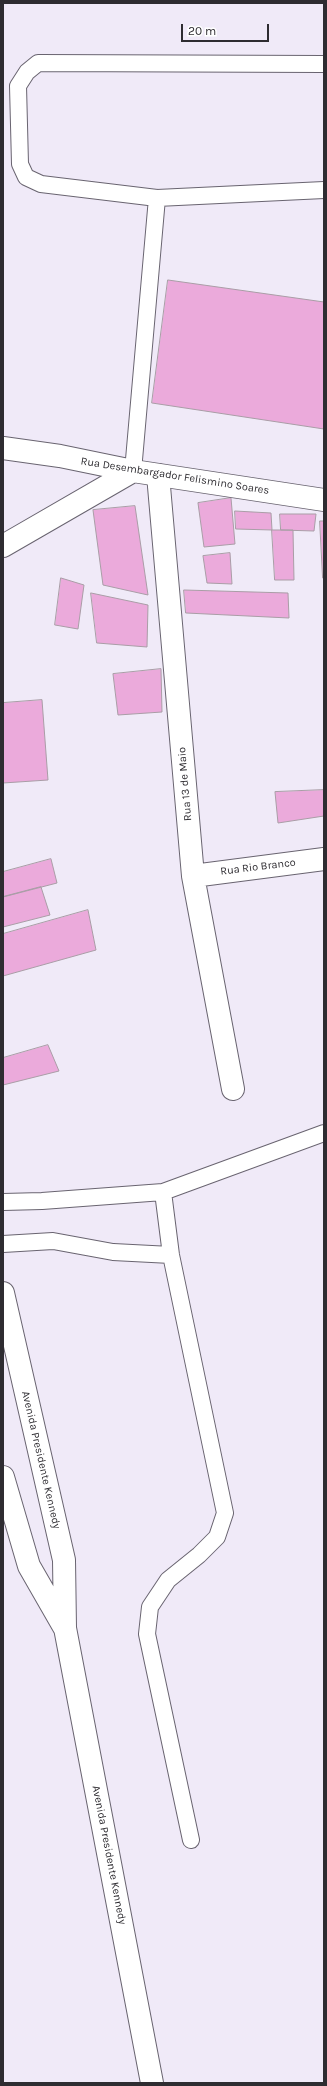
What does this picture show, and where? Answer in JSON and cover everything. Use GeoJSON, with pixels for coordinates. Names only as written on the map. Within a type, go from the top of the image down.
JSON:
{"type":"FeatureCollection","features":[{"type":"Feature","properties":{"kind":"street","name":"Rua Desembargador Felismino Soares"},"geometry":{"type":"LineString","coordinates":[[3,448],[60,456],[133,471],[324,500]]}},
{"type":"Feature","properties":{"kind":"street"},"geometry":{"type":"LineString","coordinates":[[3,546],[133,471]]}},
{"type":"Feature","properties":{"kind":"street","name":"Rua 13 de Maio"},"geometry":{"type":"LineString","coordinates":[[158,475],[193,876],[233,1089]]}},
{"type":"Feature","properties":{"kind":"street","name":"Rua Rio Branco"},"geometry":{"type":"LineString","coordinates":[[193,876],[324,859]]}},
{"type":"Feature","properties":{"kind":"street","name":"Avenida Presidente Kennedy"},"geometry":{"type":"LineString","coordinates":[[3,1293],[64,1560],[65,1628],[152,2083]]}},
{"type":"Feature","properties":{"kind":"street","name":"Avenida Presidente Kennedy"},"geometry":{"type":"LineString","coordinates":[[3,1478],[29,1566],[65,1628]]}},
{"type":"Feature","properties":{"kind":"lane"},"geometry":{"type":"LineString","coordinates":[[324,64],[38,63],[27,72],[18,86],[20,164],[26,177],[41,184],[157,198],[324,190]]}},
{"type":"Feature","properties":{"kind":"lane"},"geometry":{"type":"LineString","coordinates":[[133,471],[157,198]]}},
{"type":"Feature","properties":{"kind":"lane"},"geometry":{"type":"LineString","coordinates":[[3,1202],[42,1201],[163,1192],[324,1133]]}},
{"type":"Feature","properties":{"kind":"lane"},"geometry":{"type":"LineString","coordinates":[[163,1192],[171,1255],[225,1513],[217,1537],[200,1555],[168,1580],[150,1607],[147,1634],[191,1840]]}},
{"type":"Feature","properties":{"kind":"lane"},"geometry":{"type":"LineString","coordinates":[[3,1244],[53,1240],[113,1252],[171,1255]]}},
{"type":"Feature","properties":{"kind":"building"},"geometry":{"type":"Polygon","coordinates":[[[168,280],[324,302],[324,429],[152,403],[168,280]]]}},
{"type":"Feature","properties":{"kind":"building"},"geometry":{"type":"Polygon","coordinates":[[[231,498],[235,544],[204,547],[198,503],[231,498]]]}},
{"type":"Feature","properties":{"kind":"building"},"geometry":{"type":"Polygon","coordinates":[[[135,506],[148,595],[103,585],[93,510],[135,506]]]}},
{"type":"Feature","properties":{"kind":"building"},"geometry":{"type":"Polygon","coordinates":[[[235,511],[271,513],[272,530],[236,529],[235,511]]]}},
{"type":"Feature","properties":{"kind":"building"},"geometry":{"type":"Polygon","coordinates":[[[280,514],[316,514],[314,531],[281,530],[280,514]]]}},
{"type":"Feature","properties":{"kind":"building"},"geometry":{"type":"Polygon","coordinates":[[[320,521],[324,521],[324,578],[323,578],[320,521]]]}},
{"type":"Feature","properties":{"kind":"building"},"geometry":{"type":"Polygon","coordinates":[[[272,530],[293,530],[294,580],[275,580],[272,530]]]}},
{"type":"Feature","properties":{"kind":"building"},"geometry":{"type":"Polygon","coordinates":[[[230,553],[232,584],[207,583],[203,556],[230,553]]]}},
{"type":"Feature","properties":{"kind":"building"},"geometry":{"type":"Polygon","coordinates":[[[61,578],[84,585],[78,629],[55,625],[61,578]]]}},
{"type":"Feature","properties":{"kind":"building"},"geometry":{"type":"Polygon","coordinates":[[[184,590],[288,593],[289,618],[186,613],[184,590]]]}},
{"type":"Feature","properties":{"kind":"building"},"geometry":{"type":"Polygon","coordinates":[[[91,593],[148,605],[147,647],[97,643],[91,593]]]}},
{"type":"Feature","properties":{"kind":"building"},"geometry":{"type":"Polygon","coordinates":[[[161,669],[162,712],[118,715],[113,674],[161,669]]]}},
{"type":"Feature","properties":{"kind":"building"},"geometry":{"type":"Polygon","coordinates":[[[42,700],[48,780],[3,783],[3,703],[42,700]]]}},
{"type":"Feature","properties":{"kind":"building"},"geometry":{"type":"Polygon","coordinates":[[[324,790],[324,816],[278,823],[275,792],[324,790]]]}},
{"type":"Feature","properties":{"kind":"building"},"geometry":{"type":"Polygon","coordinates":[[[51,859],[57,883],[3,897],[3,872],[51,859]]]}},
{"type":"Feature","properties":{"kind":"building"},"geometry":{"type":"Polygon","coordinates":[[[41,887],[50,915],[3,927],[3,897],[41,887]]]}},
{"type":"Feature","properties":{"kind":"building"},"geometry":{"type":"Polygon","coordinates":[[[88,910],[96,950],[3,976],[3,934],[88,910]]]}},
{"type":"Feature","properties":{"kind":"building"},"geometry":{"type":"Polygon","coordinates":[[[48,1045],[59,1071],[3,1085],[3,1058],[48,1045]]]}}]}
